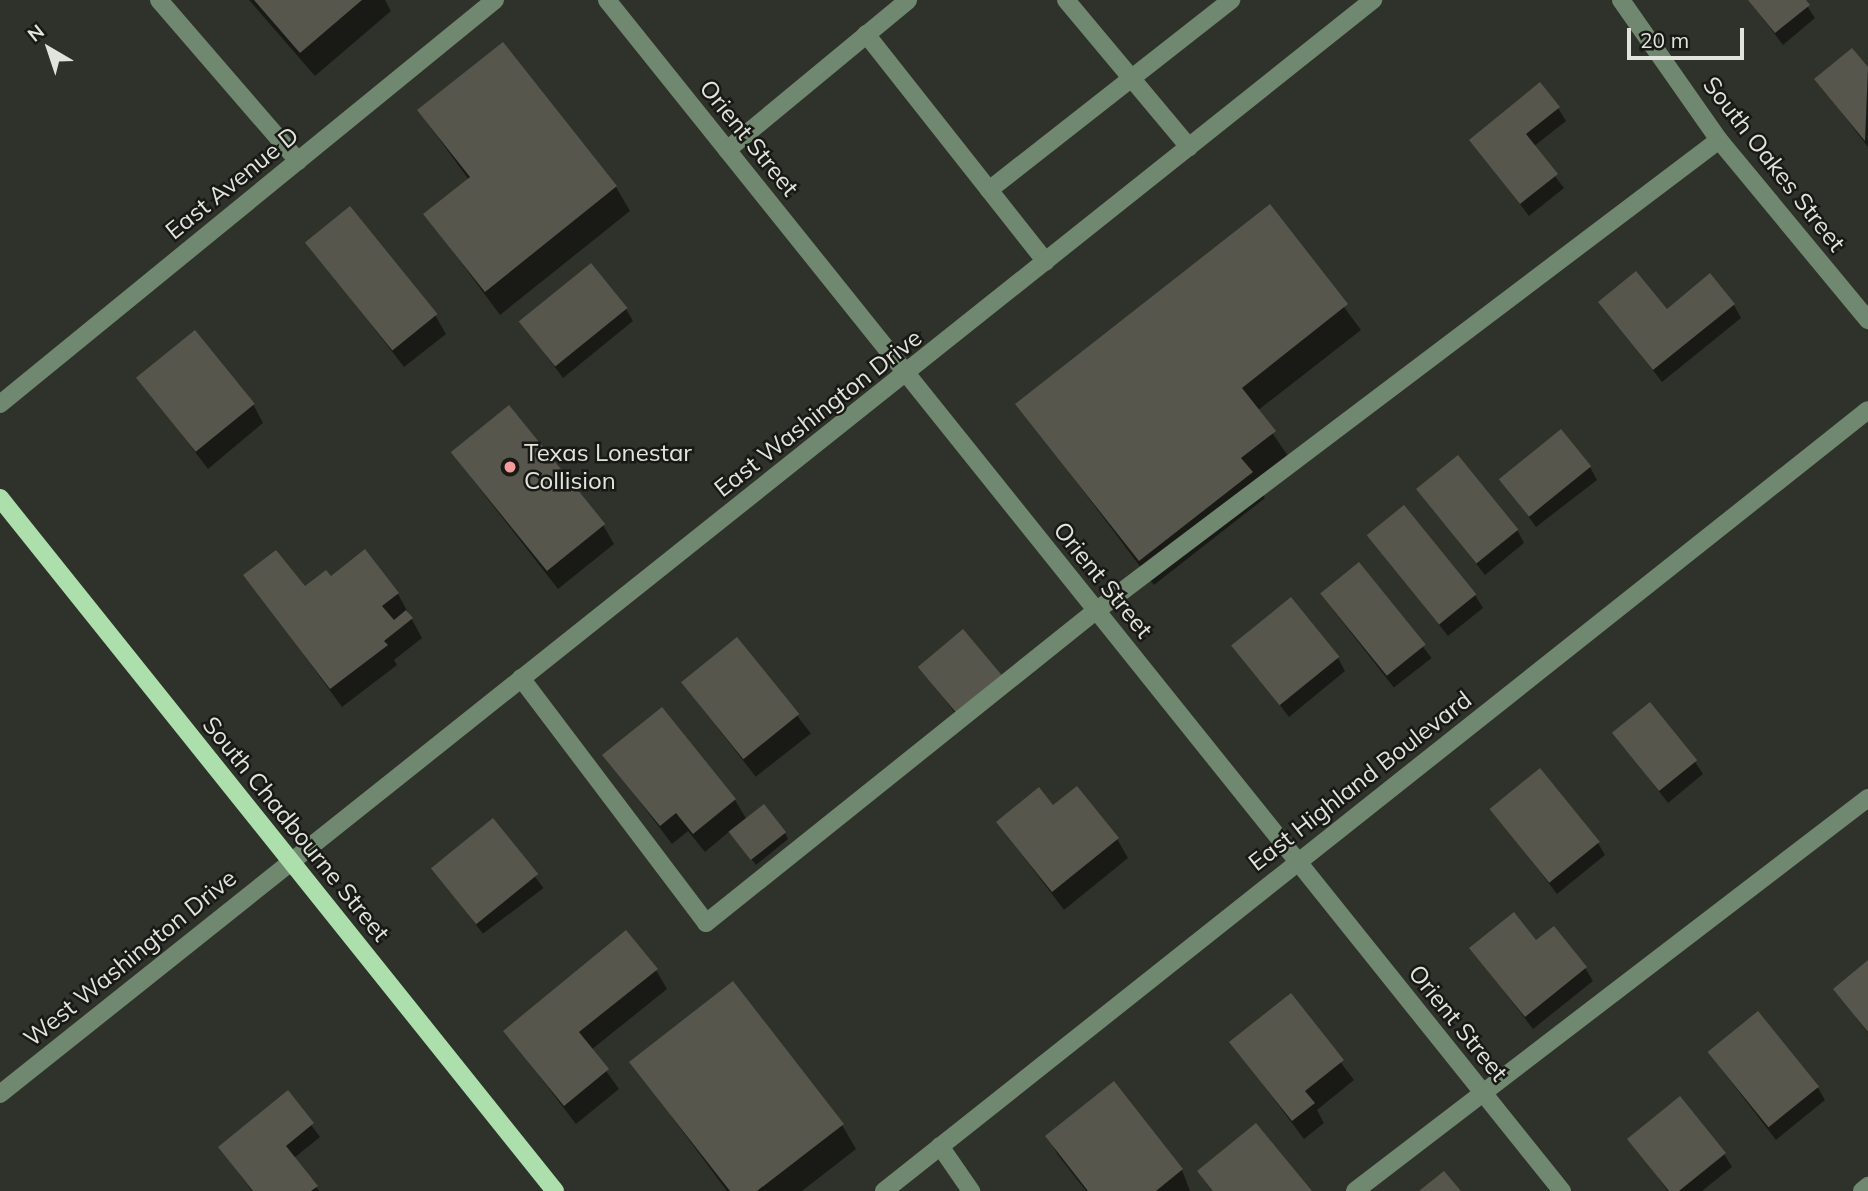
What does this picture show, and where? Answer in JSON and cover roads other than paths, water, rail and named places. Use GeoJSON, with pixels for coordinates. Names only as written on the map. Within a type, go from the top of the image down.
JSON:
{"type":"FeatureCollection","features":[{"type":"Feature","properties":{"kind":"main road","name":"South Chadbourne Street"},"geometry":{"type":"LineString","coordinates":[[0,498],[555,1191]]}},
{"type":"Feature","properties":{"kind":"street"},"geometry":{"type":"LineString","coordinates":[[159,0],[298,161]]}},
{"type":"Feature","properties":{"kind":"street","name":"East Avenue D"},"geometry":{"type":"LineString","coordinates":[[0,404],[495,0]]}},
{"type":"Feature","properties":{"kind":"street","name":"Orient Street"},"geometry":{"type":"LineString","coordinates":[[607,0],[1562,1191]]}},
{"type":"Feature","properties":{"kind":"street"},"geometry":{"type":"LineString","coordinates":[[727,150],[908,0]]}},
{"type":"Feature","properties":{"kind":"street"},"geometry":{"type":"LineString","coordinates":[[1066,0],[1189,147]]}},
{"type":"Feature","properties":{"kind":"street"},"geometry":{"type":"LineString","coordinates":[[989,190],[1231,0]]}},
{"type":"Feature","properties":{"kind":"street","name":"East Washington Drive"},"geometry":{"type":"LineString","coordinates":[[290,861],[907,374],[1373,0]]}},
{"type":"Feature","properties":{"kind":"street","name":"South Oakes Street"},"geometry":{"type":"LineString","coordinates":[[1621,0],[1719,140],[1868,320]]}},
{"type":"Feature","properties":{"kind":"street"},"geometry":{"type":"LineString","coordinates":[[866,34],[1046,262]]}},
{"type":"Feature","properties":{"kind":"street"},"geometry":{"type":"LineString","coordinates":[[522,678],[706,923],[1096,611],[1719,140]]}},
{"type":"Feature","properties":{"kind":"street","name":"East Highland Boulevard"},"geometry":{"type":"LineString","coordinates":[[884,1191],[1868,410]]}},
{"type":"Feature","properties":{"kind":"street"},"geometry":{"type":"LineString","coordinates":[[1355,1191],[1868,797]]}},
{"type":"Feature","properties":{"kind":"street","name":"West Washington Drive"},"geometry":{"type":"LineString","coordinates":[[0,1094],[290,861]]}},
{"type":"Feature","properties":{"kind":"street"},"geometry":{"type":"LineString","coordinates":[[940,1146],[971,1191]]}},
{"type":"Feature","properties":{"kind":"street"},"geometry":{"type":"LineString","coordinates":[[1862,1191],[1868,1186]]}},
{"type":"Feature","properties":{"kind":"place","name":"Texas Lonestar Collision"},"geometry":{"type":"Point","coordinates":[510,467]}}]}
